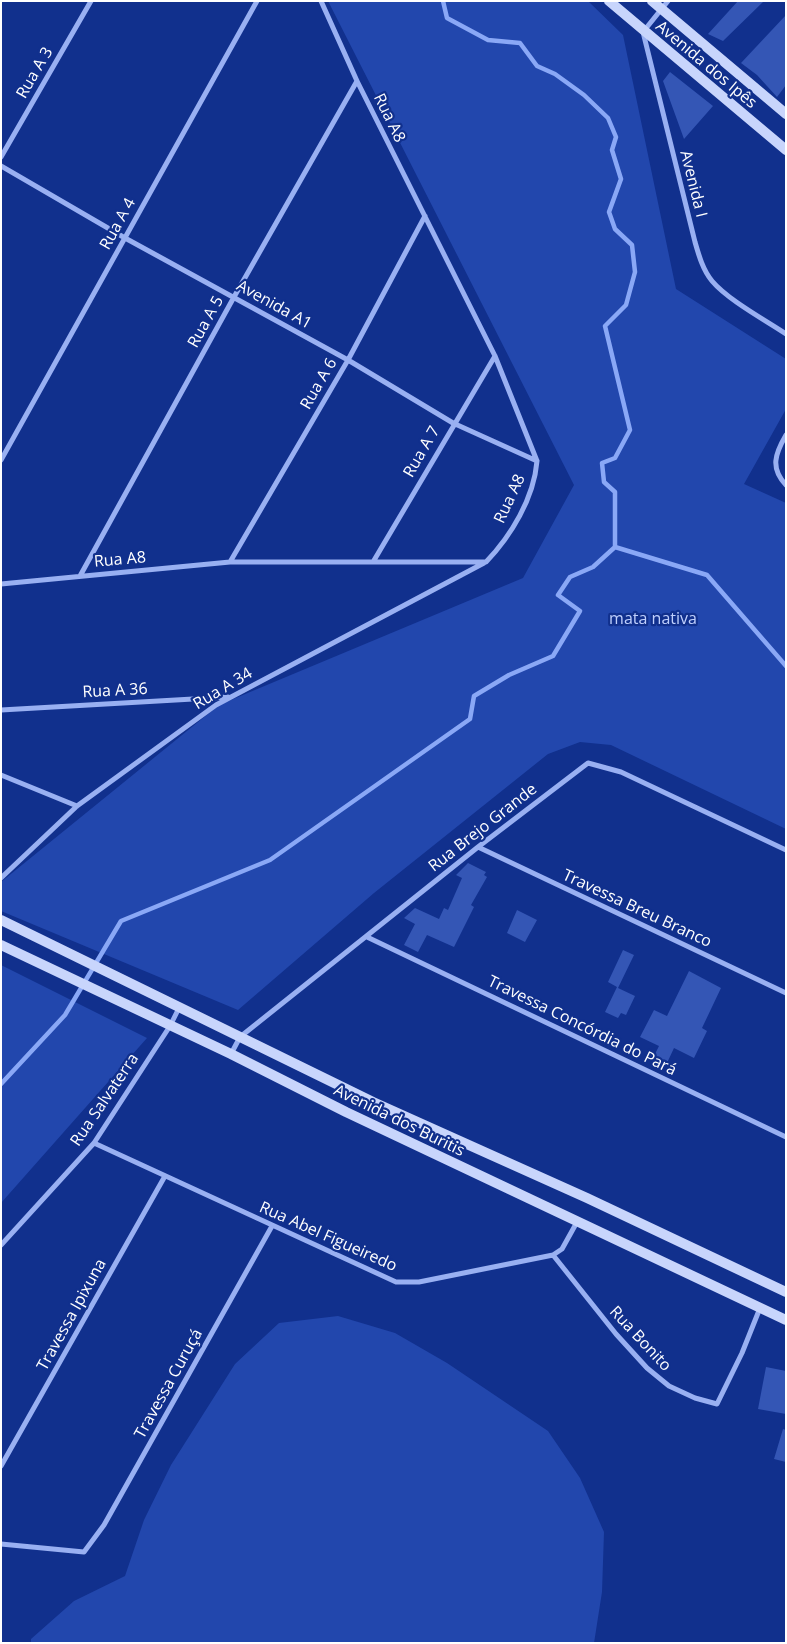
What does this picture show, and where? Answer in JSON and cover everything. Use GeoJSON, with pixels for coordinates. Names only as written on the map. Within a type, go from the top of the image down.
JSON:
{"type":"FeatureCollection","features":[{"type":"Feature","properties":{"kind":"main road","name":"Avenida dos Ipês"},"geometry":{"type":"LineString","coordinates":[[609,1],[643,32],[786,150]]}},
{"type":"Feature","properties":{"kind":"main road","name":"Avenida dos Ipês"},"geometry":{"type":"LineString","coordinates":[[652,1],[665,4],[786,114]]}},
{"type":"Feature","properties":{"kind":"main road","name":"Avenida dos Buritis"},"geometry":{"type":"LineString","coordinates":[[1,920],[373,1102],[587,1198],[786,1292]]}},
{"type":"Feature","properties":{"kind":"main road","name":"Avenida dos Buritis"},"geometry":{"type":"LineString","coordinates":[[1,945],[231,1054],[346,1112],[786,1320]]}},
{"type":"Feature","properties":{"kind":"street","name":"Rua A 3"},"geometry":{"type":"LineString","coordinates":[[1,157],[91,1]]}},
{"type":"Feature","properties":{"kind":"street","name":"Rua A 4"},"geometry":{"type":"LineString","coordinates":[[1,460],[257,1]]}},
{"type":"Feature","properties":{"kind":"street","name":"Rua A8"},"geometry":{"type":"LineString","coordinates":[[1,584],[230,562],[486,562],[498,549],[530,495],[536,476],[537,461],[495,356],[357,81],[320,1]]}},
{"type":"Feature","properties":{"kind":"street"},"geometry":{"type":"LineString","coordinates":[[643,32],[665,4]]}},
{"type":"Feature","properties":{"kind":"street","name":"Avenida I"},"geometry":{"type":"LineString","coordinates":[[643,32],[703,268],[713,282],[723,291],[786,334]]}},
{"type":"Feature","properties":{"kind":"street","name":"Rua A 5"},"geometry":{"type":"LineString","coordinates":[[80,576],[234,297],[357,81]]}},
{"type":"Feature","properties":{"kind":"street","name":"Avenida A1"},"geometry":{"type":"LineString","coordinates":[[1,166],[125,238],[348,360],[453,423],[537,461]]}},
{"type":"Feature","properties":{"kind":"street","name":"Rua A 6"},"geometry":{"type":"LineString","coordinates":[[230,562],[348,360],[425,216]]}},
{"type":"Feature","properties":{"kind":"street","name":"Rua A 7"},"geometry":{"type":"LineString","coordinates":[[373,562],[453,423],[495,356]]}},
{"type":"Feature","properties":{"kind":"street"},"geometry":{"type":"LineString","coordinates":[[786,435],[777,449],[774,460],[775,471],[786,485]]}},
{"type":"Feature","properties":{"kind":"street","name":"Rua A 34"},"geometry":{"type":"LineString","coordinates":[[1,878],[77,806],[230,697],[486,562]]}},
{"type":"Feature","properties":{"kind":"street","name":"Rua A 36"},"geometry":{"type":"LineString","coordinates":[[1,710],[230,697]]}},
{"type":"Feature","properties":{"kind":"street","name":"Rua Brejo Grande"},"geometry":{"type":"LineString","coordinates":[[231,1054],[240,1038],[478,847],[588,763],[621,772],[786,850]]}},
{"type":"Feature","properties":{"kind":"street"},"geometry":{"type":"LineString","coordinates":[[1,775],[77,806]]}},
{"type":"Feature","properties":{"kind":"street","name":"Travessa Breu Branco"},"geometry":{"type":"LineString","coordinates":[[478,847],[786,993]]}},
{"type":"Feature","properties":{"kind":"street","name":"Travessa Concórdia do Pará"},"geometry":{"type":"LineString","coordinates":[[367,937],[786,1137]]}},
{"type":"Feature","properties":{"kind":"street","name":"Rua Salvaterra"},"geometry":{"type":"LineString","coordinates":[[1,1245],[94,1143],[170,1026],[180,1007]]}},
{"type":"Feature","properties":{"kind":"street","name":"Rua Abel Figueiredo"},"geometry":{"type":"LineString","coordinates":[[94,1143],[396,1282],[419,1282],[553,1255]]}},
{"type":"Feature","properties":{"kind":"street","name":"Travessa Ipixuna"},"geometry":{"type":"LineString","coordinates":[[1,1466],[164,1176]]}},
{"type":"Feature","properties":{"kind":"street"},"geometry":{"type":"LineString","coordinates":[[553,1255],[562,1249],[577,1222]]}},
{"type":"Feature","properties":{"kind":"street","name":"Travessa Curuçá"},"geometry":{"type":"LineString","coordinates":[[1,1544],[84,1552],[104,1526],[272,1226]]}},
{"type":"Feature","properties":{"kind":"street","name":"Rua Bonito"},"geometry":{"type":"LineString","coordinates":[[553,1255],[616,1334],[653,1374],[669,1386],[695,1398],[717,1404],[742,1354],[760,1308]]}},
{"type":"Feature","properties":{"kind":"green space","name":"mata nativa"},"geometry":{"type":"Polygon","coordinates":[[[328,1],[588,1],[623,35],[676,289],[786,359],[786,409],[744,484],[786,503],[786,829],[611,745],[580,742],[548,754],[374,893],[238,1010],[1,911],[1,882],[219,705],[523,578],[574,485],[328,1]]]}},
{"type":"Feature","properties":{"kind":"green space"},"geometry":{"type":"Polygon","coordinates":[[[1,965],[147,1038],[1,1203],[1,965]]]}},
{"type":"Feature","properties":{"kind":"green space"},"geometry":{"type":"Polygon","coordinates":[[[338,1316],[395,1333],[447,1363],[548,1431],[580,1478],[604,1532],[602,1592],[594,1643],[31,1643],[31,1639],[74,1601],[125,1576],[144,1520],[171,1465],[235,1364],[279,1323],[338,1316]]]}},
{"type":"Feature","properties":{"kind":"building"},"geometry":{"type":"Polygon","coordinates":[[[738,1],[764,1],[723,41],[708,34],[738,1]]]}},
{"type":"Feature","properties":{"kind":"building"},"geometry":{"type":"Polygon","coordinates":[[[786,15],[786,85],[777,97],[757,75],[741,63],[786,15]]]}},
{"type":"Feature","properties":{"kind":"building"},"geometry":{"type":"Polygon","coordinates":[[[670,72],[713,106],[684,139],[663,81],[670,72]]]}},
{"type":"Feature","properties":{"kind":"building"},"geometry":{"type":"Polygon","coordinates":[[[468,863],[486,872],[484,875],[487,877],[471,905],[474,907],[454,947],[427,935],[418,952],[404,945],[415,924],[404,918],[415,908],[439,919],[444,908],[448,910],[462,878],[456,875],[468,863]]]}},
{"type":"Feature","properties":{"kind":"building"},"geometry":{"type":"Polygon","coordinates":[[[517,910],[537,920],[525,942],[507,933],[517,910]]]}},
{"type":"Feature","properties":{"kind":"building"},"geometry":{"type":"Polygon","coordinates":[[[623,950],[634,955],[618,988],[635,996],[626,1015],[621,1013],[618,1018],[605,1012],[617,987],[608,982],[623,950]]]}},
{"type":"Feature","properties":{"kind":"building"},"geometry":{"type":"Polygon","coordinates":[[[689,971],[721,988],[702,1028],[707,1031],[694,1058],[674,1048],[667,1063],[654,1056],[659,1046],[640,1037],[654,1010],[667,1016],[689,971]]]}},
{"type":"Feature","properties":{"kind":"building"},"geometry":{"type":"Polygon","coordinates":[[[766,1367],[786,1371],[786,1414],[758,1409],[766,1367]]]}},
{"type":"Feature","properties":{"kind":"building"},"geometry":{"type":"Polygon","coordinates":[[[783,1429],[786,1430],[786,1462],[774,1459],[783,1429]]]}},
{"type":"Feature","properties":{"kind":"waterway"},"geometry":{"type":"LineString","coordinates":[[1,1084],[65,1015],[121,921],[270,860],[470,719],[474,696],[509,675],[553,656],[580,611],[558,595],[570,577],[593,567],[615,547],[615,492],[604,482],[602,463],[615,458],[630,430],[605,326],[626,305],[635,272],[632,245],[615,229],[609,212],[621,179],[612,150],[616,137],[608,118],[584,95],[555,74],[537,66],[520,43],[488,40],[447,18],[443,1]]}},
{"type":"Feature","properties":{"kind":"waterway"},"geometry":{"type":"LineString","coordinates":[[615,547],[707,575],[786,666]]}}]}
